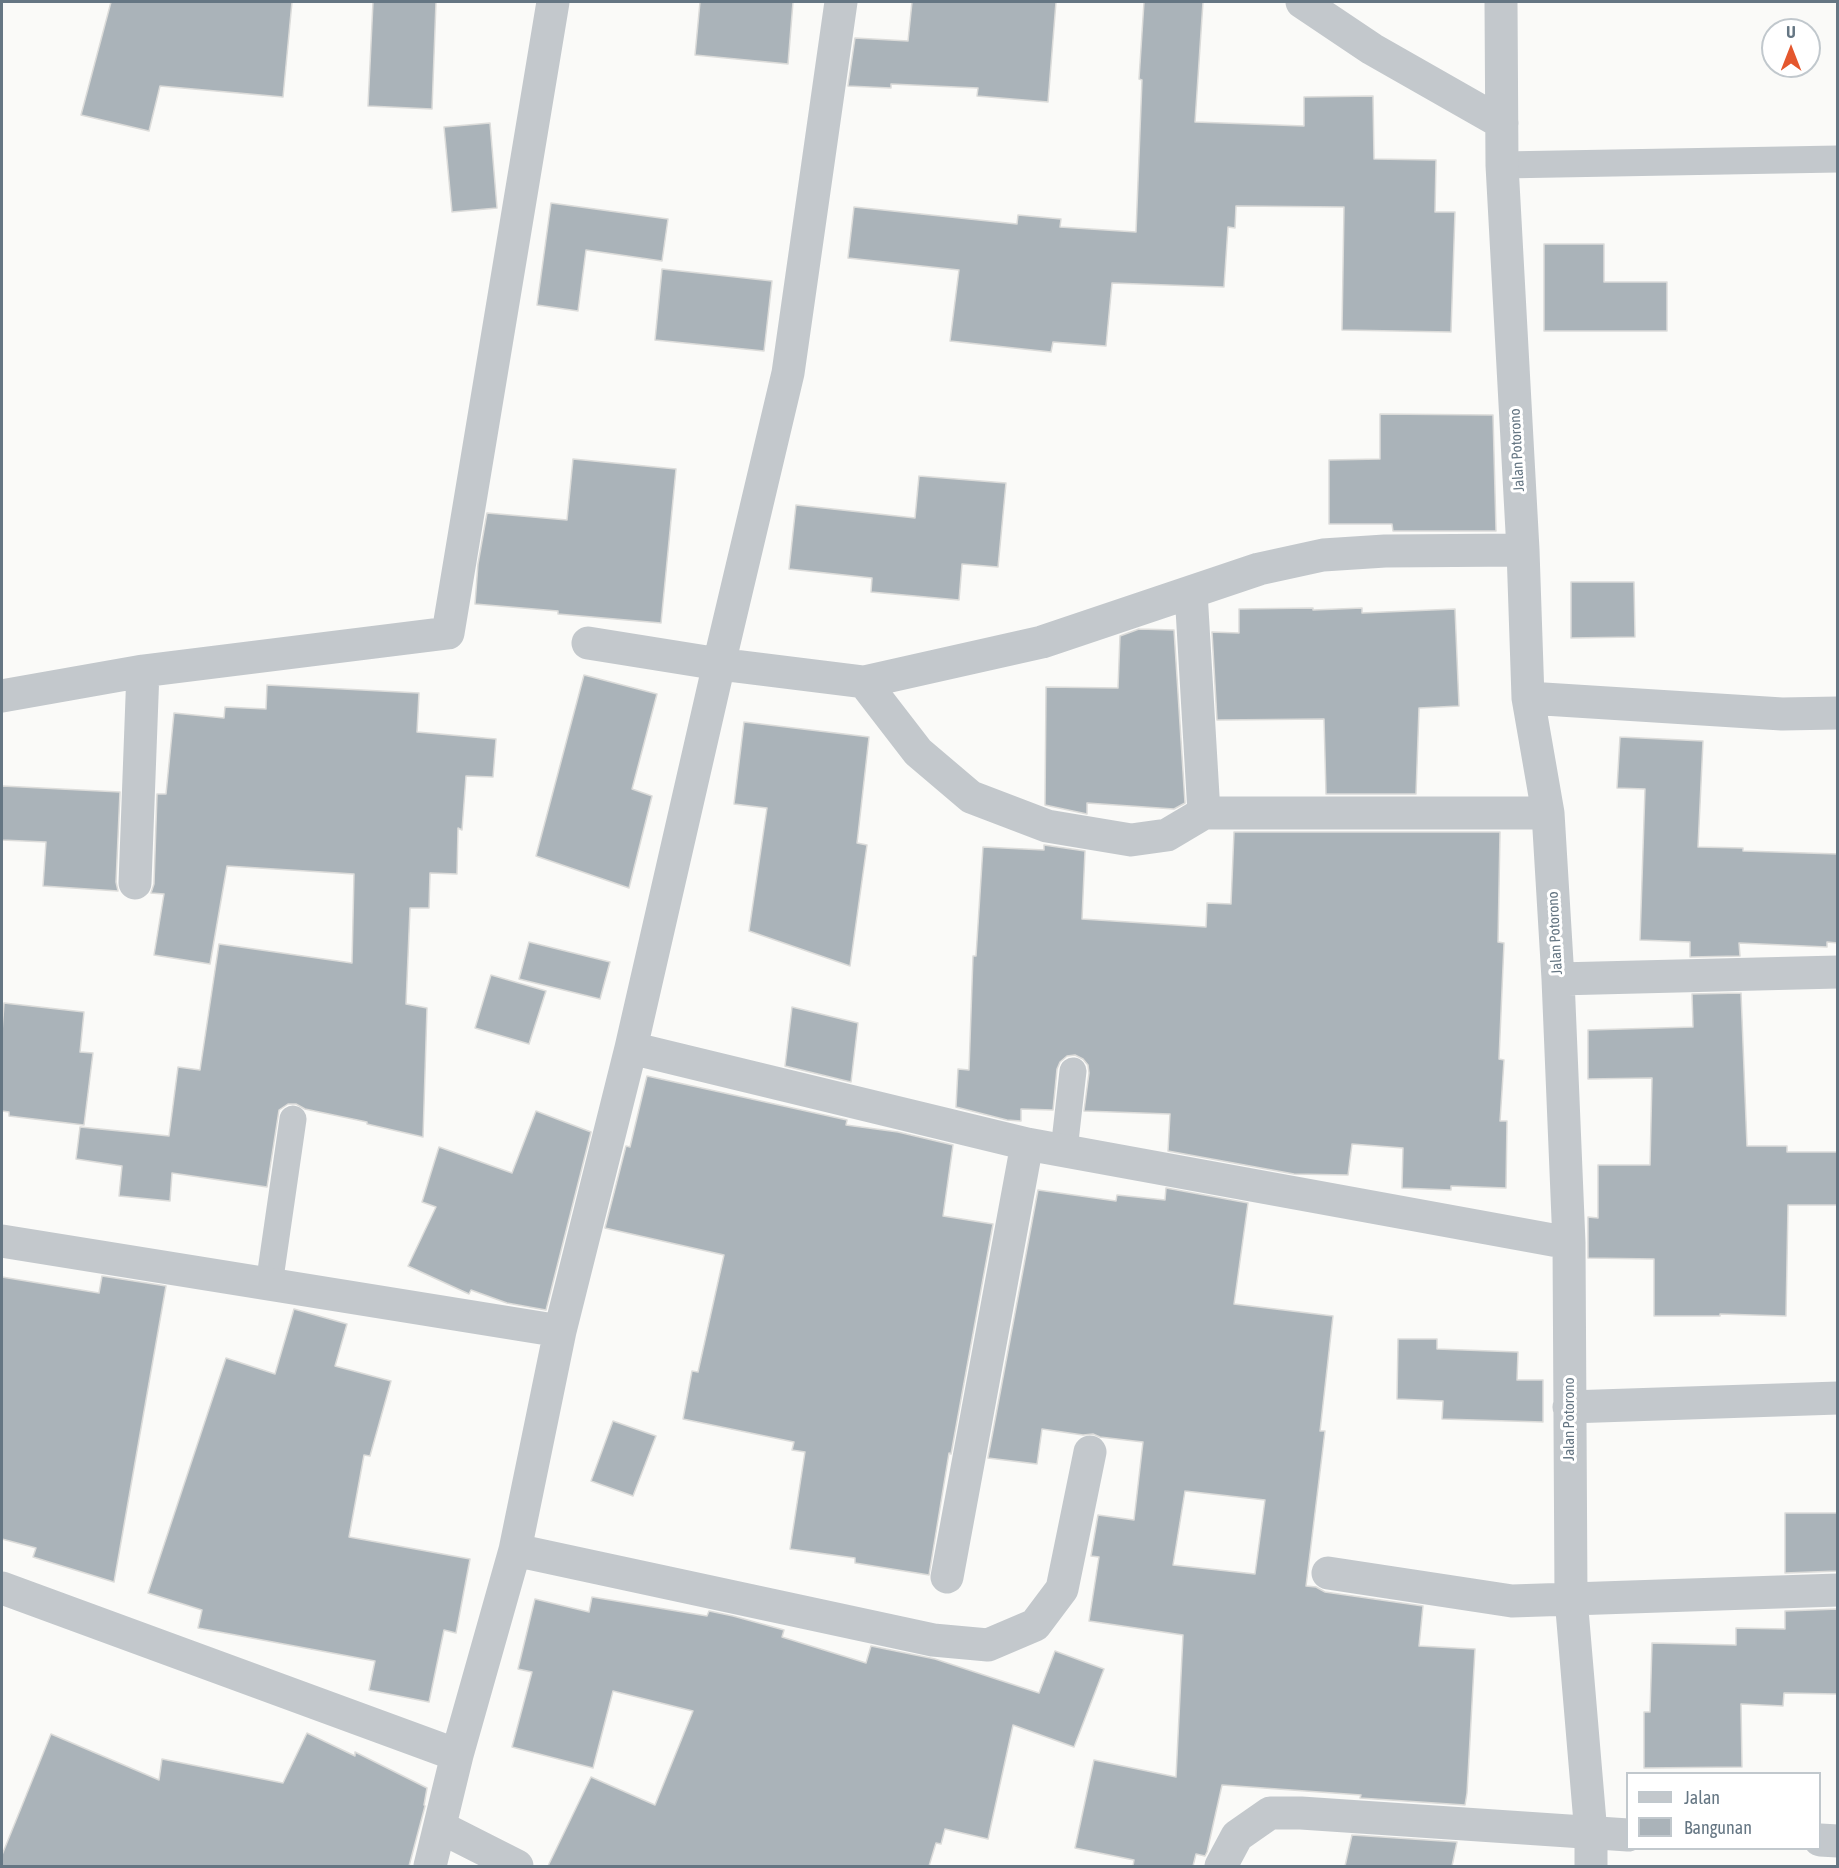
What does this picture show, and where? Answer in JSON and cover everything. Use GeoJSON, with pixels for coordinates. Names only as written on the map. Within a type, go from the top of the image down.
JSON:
{"type":"FeatureCollection","features":[{"type":"Feature","properties":{"kind":"street"},"geometry":{"type":"LineString","coordinates":[[2,696],[142,671],[448,633],[553,2]]}},
{"type":"Feature","properties":{"kind":"street"},"geometry":{"type":"LineString","coordinates":[[430,1866],[457,1755],[515,1550],[560,1331],[631,1048],[788,373],[841,2]]}},
{"type":"Feature","properties":{"kind":"street"},"geometry":{"type":"LineString","coordinates":[[1302,2],[1372,49],[1502,123]]}},
{"type":"Feature","properties":{"kind":"street","name":"Jalan Potorono"},"geometry":{"type":"LineString","coordinates":[[1502,2],[1502,165],[1523,550],[1528,698],[1548,813],[1558,979],[1569,1243],[1571,1598],[1591,1834],[1591,1866]]}},
{"type":"Feature","properties":{"kind":"street"},"geometry":{"type":"LineString","coordinates":[[588,643],[719,664],[864,682],[1042,642],[1259,569],[1323,555],[1385,551],[1523,550]]}},
{"type":"Feature","properties":{"kind":"street"},"geometry":{"type":"LineString","coordinates":[[1191,592],[1204,813]]}},
{"type":"Feature","properties":{"kind":"street"},"geometry":{"type":"LineString","coordinates":[[135,883],[142,671]]}},
{"type":"Feature","properties":{"kind":"street"},"geometry":{"type":"LineString","coordinates":[[864,682],[918,752],[971,797],[1047,826],[1131,840],[1167,835],[1204,813],[1548,813]]}},
{"type":"Feature","properties":{"kind":"street"},"geometry":{"type":"LineString","coordinates":[[1528,698],[1782,714],[1838,713]]}},
{"type":"Feature","properties":{"kind":"street"},"geometry":{"type":"LineString","coordinates":[[1558,979],[1838,972]]}},
{"type":"Feature","properties":{"kind":"street"},"geometry":{"type":"LineString","coordinates":[[631,1048],[1027,1144],[1569,1243]]}},
{"type":"Feature","properties":{"kind":"street"},"geometry":{"type":"LineString","coordinates":[[946,1576],[1027,1144]]}},
{"type":"Feature","properties":{"kind":"street"},"geometry":{"type":"LineString","coordinates":[[2,1241],[560,1331]]}},
{"type":"Feature","properties":{"kind":"street"},"geometry":{"type":"LineString","coordinates":[[1569,1407],[1838,1398]]}},
{"type":"Feature","properties":{"kind":"street"},"geometry":{"type":"LineString","coordinates":[[515,1550],[933,1640],[988,1645],[1035,1625],[1062,1589],[1090,1452]]}},
{"type":"Feature","properties":{"kind":"street"},"geometry":{"type":"LineString","coordinates":[[1328,1573],[1512,1601],[1838,1590]]}},
{"type":"Feature","properties":{"kind":"street"},"geometry":{"type":"LineString","coordinates":[[2,1588],[457,1755]]}},
{"type":"Feature","properties":{"kind":"street"},"geometry":{"type":"LineString","coordinates":[[1221,1866],[1237,1836],[1270,1813],[1626,1835]]}},
{"type":"Feature","properties":{"kind":"street"},"geometry":{"type":"LineString","coordinates":[[440,1827],[517,1866]]}},
{"type":"Feature","properties":{"kind":"street"},"geometry":{"type":"LineString","coordinates":[[1821,1840],[1838,1841]]}},
{"type":"Feature","properties":{"kind":"lane"},"geometry":{"type":"LineString","coordinates":[[1502,165],[1838,159]]}},
{"type":"Feature","properties":{"kind":"lane"},"geometry":{"type":"LineString","coordinates":[[1064,1150],[1073,1071]]}},
{"type":"Feature","properties":{"kind":"lane"},"geometry":{"type":"LineString","coordinates":[[269,1285],[293,1119]]}},
{"type":"Feature","properties":{"kind":"building"},"geometry":{"type":"Polygon","coordinates":[[[111,2],[292,2],[283,97],[160,86],[149,131],[81,115],[111,2]]]}},
{"type":"Feature","properties":{"kind":"building"},"geometry":{"type":"Polygon","coordinates":[[[373,2],[436,2],[432,109],[368,106],[373,2]]]}},
{"type":"Feature","properties":{"kind":"building"},"geometry":{"type":"Polygon","coordinates":[[[700,2],[793,2],[788,64],[695,55],[700,2]]]}},
{"type":"Feature","properties":{"kind":"building"},"geometry":{"type":"Polygon","coordinates":[[[912,2],[1056,2],[1048,102],[977,96],[978,88],[891,84],[891,88],[848,86],[855,38],[908,41],[912,2]]]}},
{"type":"Feature","properties":{"kind":"building"},"geometry":{"type":"Polygon","coordinates":[[[1144,2],[1203,2],[1195,122],[1304,126],[1304,97],[1373,96],[1374,159],[1436,160],[1435,212],[1455,212],[1451,332],[1342,330],[1344,207],[1236,206],[1235,228],[1228,227],[1224,287],[1112,283],[1106,346],[1053,342],[1051,352],[950,341],[959,270],[848,258],[854,207],[1017,224],[1018,215],[1061,219],[1060,227],[1136,232],[1142,80],[1139,79],[1144,2]]]}},
{"type":"Feature","properties":{"kind":"building"},"geometry":{"type":"Polygon","coordinates":[[[490,123],[497,208],[452,212],[444,127],[490,123]]]}},
{"type":"Feature","properties":{"kind":"building"},"geometry":{"type":"Polygon","coordinates":[[[551,203],[668,219],[662,261],[586,250],[578,311],[537,305],[551,203]]]}},
{"type":"Feature","properties":{"kind":"building"},"geometry":{"type":"Polygon","coordinates":[[[1544,244],[1604,244],[1604,282],[1667,282],[1667,331],[1544,331],[1544,244]]]}},
{"type":"Feature","properties":{"kind":"building"},"geometry":{"type":"Polygon","coordinates":[[[662,269],[772,281],[764,351],[655,340],[662,269]]]}},
{"type":"Feature","properties":{"kind":"building"},"geometry":{"type":"Polygon","coordinates":[[[1380,414],[1493,415],[1496,531],[1393,531],[1392,524],[1329,524],[1329,460],[1380,459],[1380,414]]]}},
{"type":"Feature","properties":{"kind":"building"},"geometry":{"type":"Polygon","coordinates":[[[573,459],[676,469],[661,623],[475,604],[478,564],[487,513],[567,520],[573,459]]]}},
{"type":"Feature","properties":{"kind":"building"},"geometry":{"type":"Polygon","coordinates":[[[919,476],[1006,483],[998,567],[962,564],[959,600],[871,592],[872,578],[789,569],[796,505],[915,518],[919,476]]]}},
{"type":"Feature","properties":{"kind":"building"},"geometry":{"type":"Polygon","coordinates":[[[1571,582],[1634,582],[1635,637],[1571,638],[1571,582]]]}},
{"type":"Feature","properties":{"kind":"building"},"geometry":{"type":"Polygon","coordinates":[[[1313,608],[1313,610],[1362,608],[1362,613],[1455,609],[1459,706],[1419,708],[1416,794],[1326,794],[1324,719],[1217,720],[1212,632],[1239,633],[1239,609],[1313,608]]]}},
{"type":"Feature","properties":{"kind":"building"},"geometry":{"type":"Polygon","coordinates":[[[1139,629],[1174,630],[1185,803],[1174,809],[1087,803],[1087,814],[1045,805],[1046,687],[1118,688],[1120,636],[1139,629]]]}},
{"type":"Feature","properties":{"kind":"building"},"geometry":{"type":"Polygon","coordinates":[[[584,675],[657,694],[632,789],[652,796],[629,888],[536,856],[584,675]]]}},
{"type":"Feature","properties":{"kind":"building"},"geometry":{"type":"Polygon","coordinates":[[[267,685],[419,693],[417,732],[496,739],[493,777],[466,776],[462,830],[458,828],[457,874],[430,873],[429,908],[410,908],[406,1004],[427,1008],[423,1137],[305,1109],[296,1104],[288,1104],[279,1110],[267,1187],[172,1173],[170,1201],[119,1196],[122,1166],[76,1159],[80,1127],[169,1136],[178,1067],[200,1070],[219,944],[352,963],[354,874],[227,866],[210,964],[154,955],[164,894],[151,893],[154,884],[157,794],[166,794],[174,713],[224,718],[225,707],[266,709],[267,685]]]}},
{"type":"Feature","properties":{"kind":"building"},"geometry":{"type":"Polygon","coordinates":[[[744,722],[869,737],[857,843],[867,845],[850,966],[749,931],[767,808],[734,804],[744,722]]]}},
{"type":"Feature","properties":{"kind":"building"},"geometry":{"type":"Polygon","coordinates":[[[1620,737],[1703,741],[1698,847],[1838,854],[1838,943],[1827,942],[1827,947],[1739,943],[1740,956],[1690,957],[1690,942],[1640,940],[1645,789],[1617,788],[1620,737]]]}},
{"type":"Feature","properties":{"kind":"building"},"geometry":{"type":"Polygon","coordinates":[[[2,786],[120,792],[116,882],[118,891],[43,886],[46,842],[2,840],[2,786]]]}},
{"type":"Feature","properties":{"kind":"building"},"geometry":{"type":"Polygon","coordinates":[[[1234,832],[1500,832],[1498,942],[1504,943],[1499,1059],[1504,1060],[1500,1121],[1507,1121],[1506,1188],[1451,1186],[1451,1190],[1402,1188],[1403,1148],[1352,1144],[1348,1175],[1294,1174],[1168,1151],[1170,1114],[1084,1111],[1088,1065],[1075,1055],[1067,1056],[1060,1062],[1057,1069],[1053,1110],[1021,1109],[1021,1121],[1007,1120],[956,1107],[958,1069],[969,1070],[973,956],[976,956],[983,847],[1044,850],[1044,845],[1085,851],[1082,919],[1206,927],[1207,903],[1231,904],[1234,832]]]}},
{"type":"Feature","properties":{"kind":"building"},"geometry":{"type":"Polygon","coordinates":[[[529,942],[610,962],[600,999],[519,979],[529,942]]]}},
{"type":"Feature","properties":{"kind":"building"},"geometry":{"type":"Polygon","coordinates":[[[491,975],[546,991],[529,1044],[475,1028],[491,975]]]}},
{"type":"Feature","properties":{"kind":"building"},"geometry":{"type":"Polygon","coordinates":[[[1741,993],[1747,1146],[1787,1146],[1787,1152],[1838,1152],[1838,1205],[1788,1205],[1786,1316],[1720,1314],[1720,1316],[1654,1316],[1654,1259],[1588,1258],[1588,1217],[1598,1218],[1598,1165],[1650,1165],[1652,1078],[1588,1079],[1588,1030],[1693,1027],[1692,994],[1741,993]]]}},
{"type":"Feature","properties":{"kind":"building"},"geometry":{"type":"Polygon","coordinates":[[[4,1003],[84,1012],[80,1052],[93,1053],[84,1125],[9,1116],[9,1112],[2,1111],[4,1003]]]}},
{"type":"Feature","properties":{"kind":"building"},"geometry":{"type":"Polygon","coordinates":[[[792,1007],[858,1023],[851,1082],[785,1066],[792,1007]]]}},
{"type":"Feature","properties":{"kind":"building"},"geometry":{"type":"Polygon","coordinates":[[[647,1076],[847,1120],[846,1125],[898,1132],[953,1145],[943,1216],[993,1224],[951,1454],[949,1453],[929,1575],[855,1563],[855,1558],[790,1549],[805,1452],[792,1450],[794,1442],[683,1419],[692,1371],[698,1372],[724,1255],[605,1228],[626,1146],[630,1147],[647,1076]]]}},
{"type":"Feature","properties":{"kind":"building"},"geometry":{"type":"Polygon","coordinates":[[[536,1111],[591,1132],[546,1310],[507,1303],[471,1290],[469,1294],[408,1266],[436,1207],[422,1202],[439,1147],[512,1173],[536,1111]]]}},
{"type":"Feature","properties":{"kind":"building"},"geometry":{"type":"Polygon","coordinates":[[[1166,1188],[1248,1203],[1234,1304],[1333,1316],[1320,1431],[1325,1431],[1306,1586],[1316,1587],[1325,1592],[1423,1606],[1419,1646],[1475,1649],[1465,1805],[1222,1785],[1207,1852],[1205,1856],[1196,1854],[1193,1866],[1133,1866],[1134,1860],[1075,1848],[1094,1760],[1176,1777],[1183,1635],[1089,1621],[1099,1557],[1091,1556],[1098,1515],[1134,1520],[1143,1442],[1042,1429],[1037,1464],[988,1458],[1038,1190],[1116,1201],[1117,1195],[1165,1200],[1166,1188]],[[1185,1491],[1173,1565],[1255,1574],[1265,1500],[1185,1491]]]}},
{"type":"Feature","properties":{"kind":"building"},"geometry":{"type":"Polygon","coordinates":[[[102,1276],[166,1286],[114,1582],[33,1557],[36,1548],[2,1539],[2,1277],[99,1293],[102,1276]]]}},
{"type":"Feature","properties":{"kind":"building"},"geometry":{"type":"Polygon","coordinates":[[[294,1309],[347,1324],[335,1366],[391,1381],[370,1456],[364,1455],[349,1537],[470,1559],[456,1633],[444,1630],[429,1702],[369,1690],[375,1661],[198,1628],[202,1610],[148,1593],[226,1358],[275,1374],[294,1309]]]}},
{"type":"Feature","properties":{"kind":"building"},"geometry":{"type":"Polygon","coordinates":[[[1398,1339],[1437,1339],[1437,1349],[1518,1352],[1517,1380],[1543,1380],[1543,1422],[1442,1419],[1443,1401],[1397,1399],[1398,1339]]]}},
{"type":"Feature","properties":{"kind":"building"},"geometry":{"type":"Polygon","coordinates":[[[613,1421],[656,1436],[633,1496],[591,1481],[613,1421]]]}},
{"type":"Feature","properties":{"kind":"building"},"geometry":{"type":"Polygon","coordinates":[[[1785,1513],[1838,1513],[1838,1571],[1785,1573],[1785,1513]]]}},
{"type":"Feature","properties":{"kind":"building"},"geometry":{"type":"Polygon","coordinates":[[[592,1597],[707,1616],[709,1611],[733,1616],[784,1630],[782,1637],[866,1663],[871,1646],[935,1659],[1039,1693],[1055,1651],[1104,1669],[1074,1747],[1013,1725],[988,1839],[945,1829],[941,1844],[936,1843],[929,1866],[548,1866],[591,1777],[655,1805],[693,1711],[613,1691],[593,1768],[512,1747],[532,1672],[518,1669],[535,1599],[589,1612],[592,1597]]]}},
{"type":"Feature","properties":{"kind":"building"},"geometry":{"type":"Polygon","coordinates":[[[1838,1609],[1838,1694],[1784,1693],[1783,1706],[1741,1704],[1742,1767],[1644,1768],[1644,1712],[1650,1712],[1652,1643],[1736,1645],[1736,1628],[1785,1629],[1785,1611],[1838,1609]]]}},
{"type":"Feature","properties":{"kind":"building"},"geometry":{"type":"Polygon","coordinates":[[[307,1733],[355,1756],[355,1752],[427,1788],[425,1806],[409,1866],[2,1866],[2,1855],[51,1734],[159,1780],[162,1759],[283,1783],[307,1733]]]}},
{"type":"Feature","properties":{"kind":"building"},"geometry":{"type":"Polygon","coordinates":[[[1352,1835],[1457,1842],[1452,1866],[1345,1866],[1352,1835]]]}}]}
